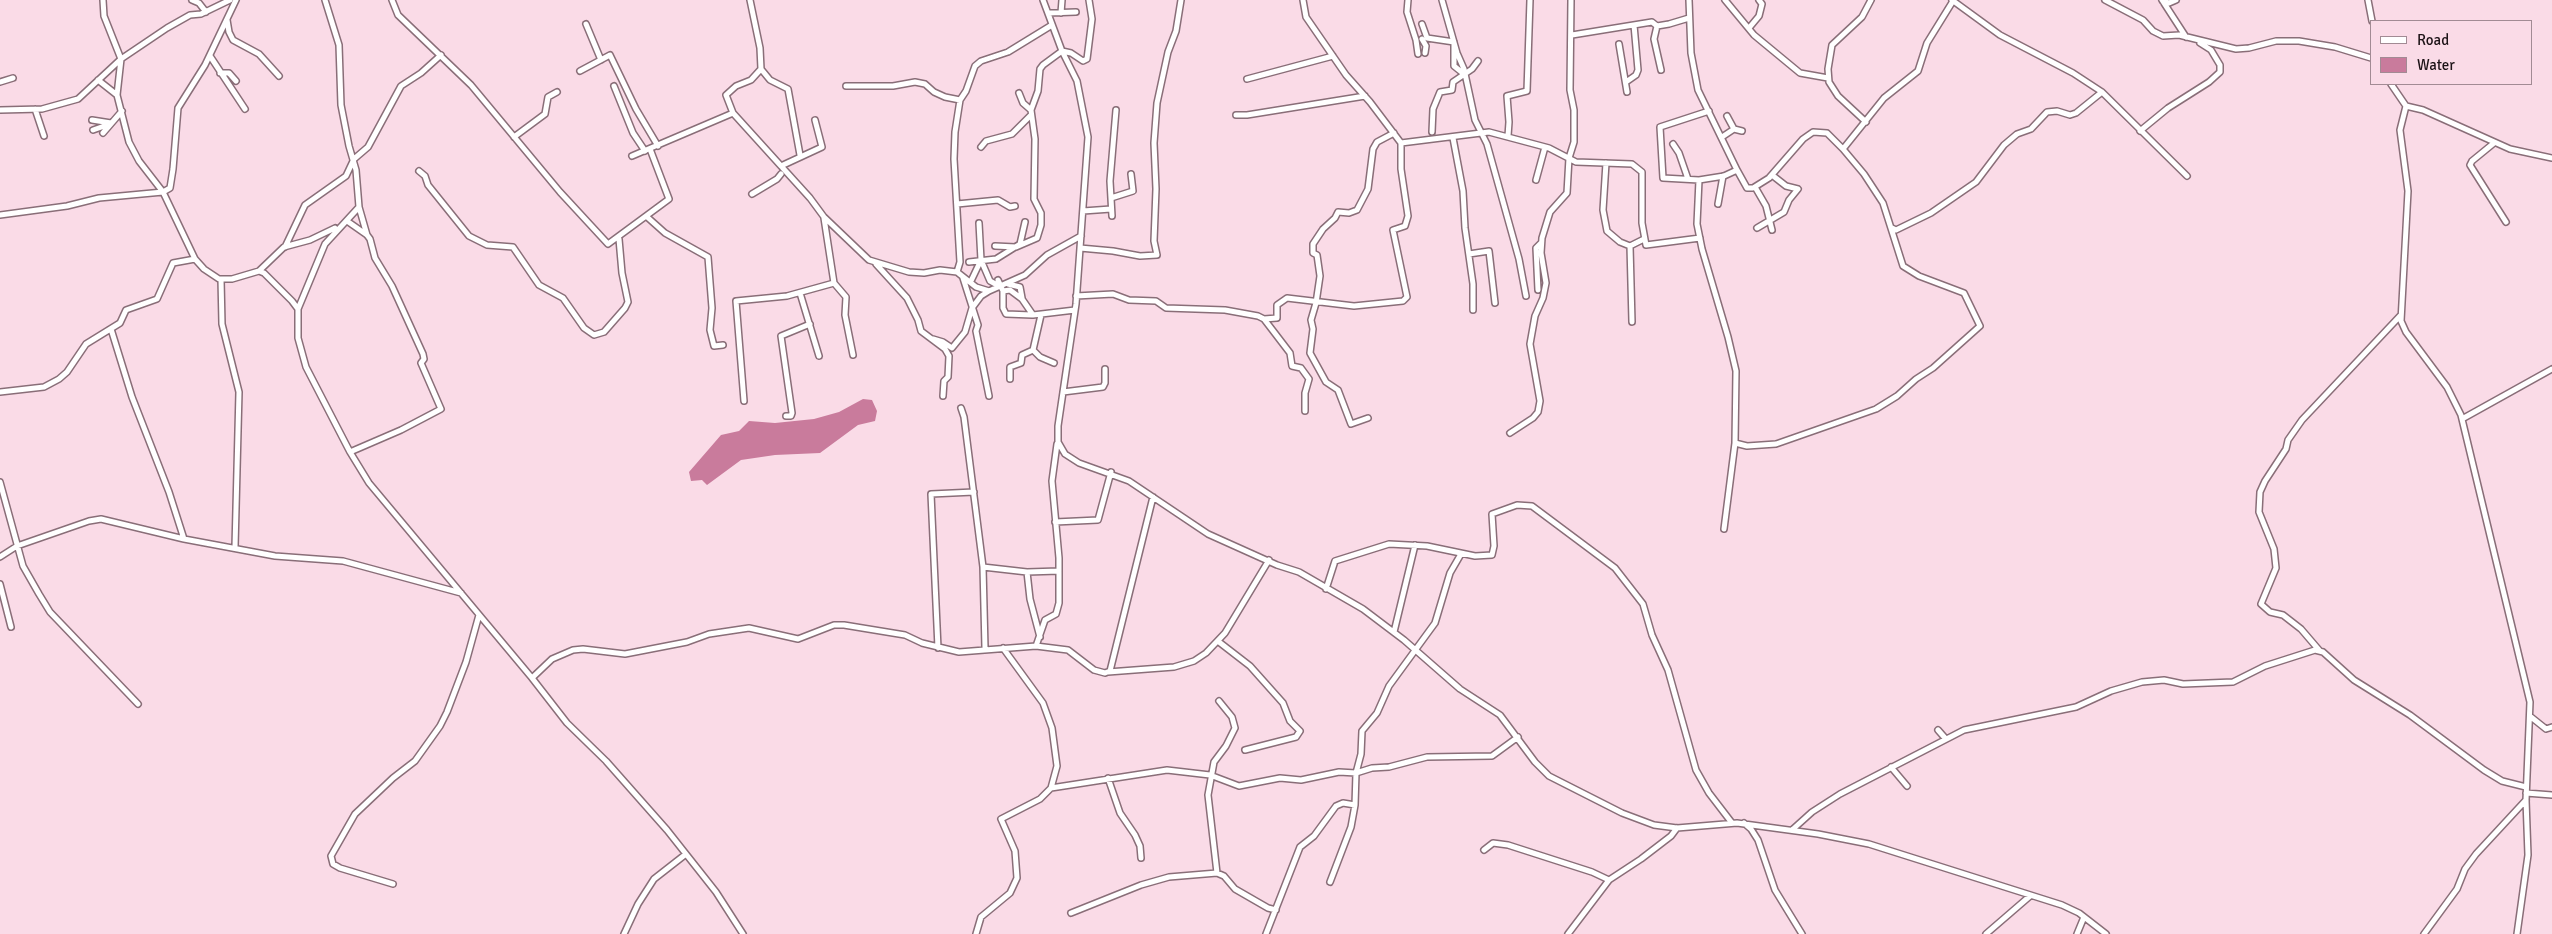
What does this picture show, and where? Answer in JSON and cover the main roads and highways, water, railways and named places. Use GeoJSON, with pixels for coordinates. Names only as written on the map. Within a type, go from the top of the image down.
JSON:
{"type":"FeatureCollection","features":[{"type":"Feature","properties":{"kind":"water"},"geometry":{"type":"Polygon","coordinates":[[[863,399],[872,400],[877,411],[875,421],[858,425],[820,453],[775,455],[741,460],[707,485],[702,480],[691,481],[689,472],[721,435],[739,431],[749,421],[775,423],[814,419],[839,412],[863,399]]]}}]}
